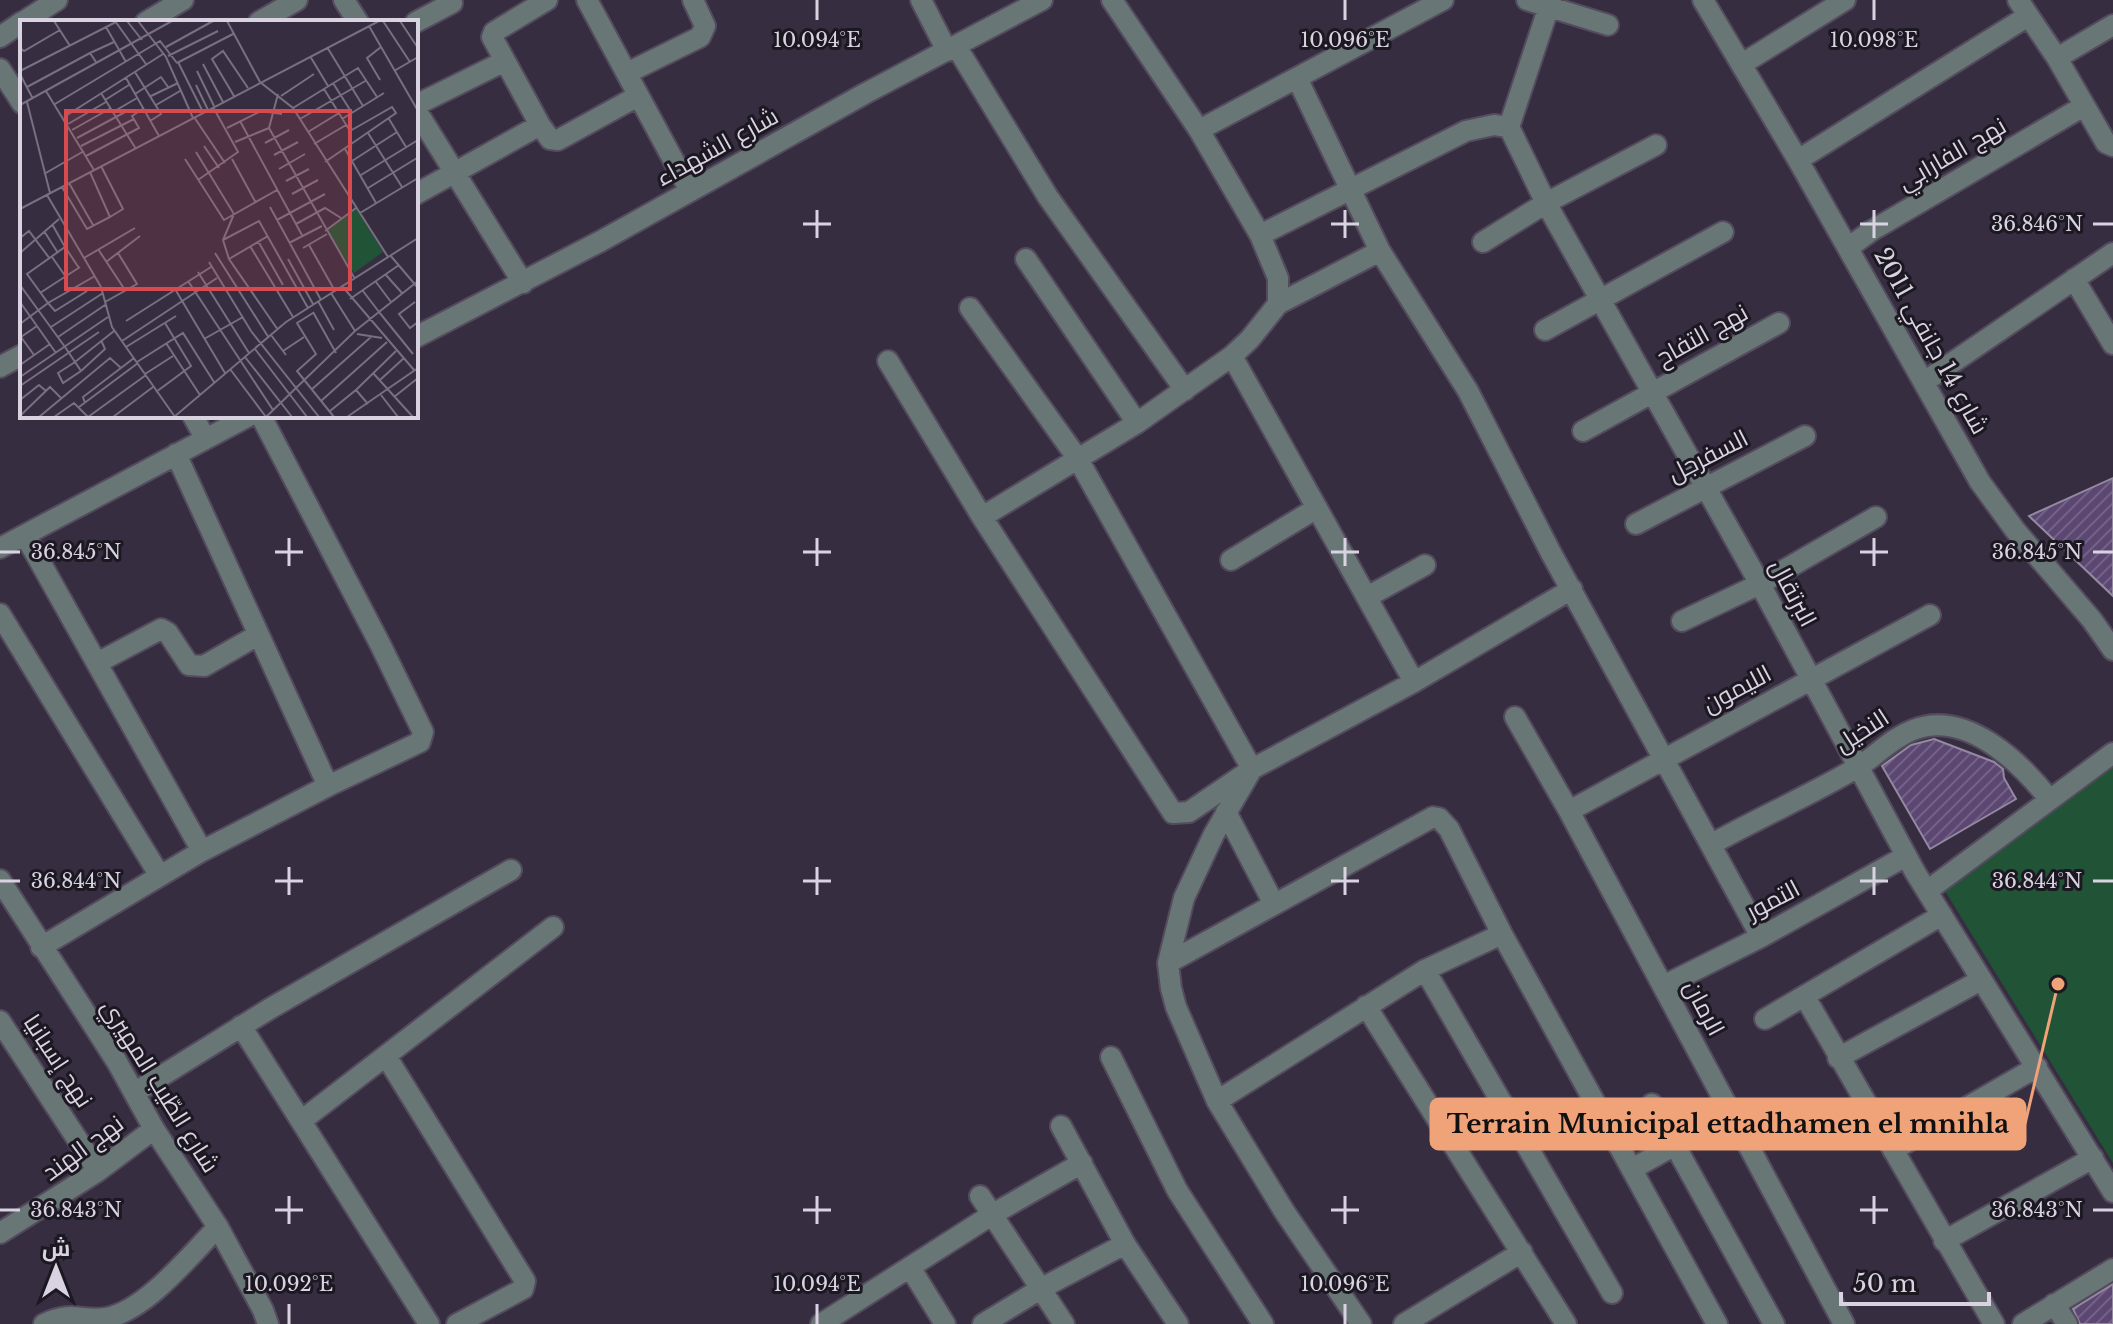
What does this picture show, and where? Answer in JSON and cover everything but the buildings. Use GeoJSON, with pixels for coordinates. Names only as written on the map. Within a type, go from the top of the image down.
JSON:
{"type":"FeatureCollection","features":[{"type":"Feature","properties":{"kind":"street"},"geometry":{"type":"LineString","coordinates":[[25,20],[57,0]]}},
{"type":"Feature","properties":{"kind":"street"},"geometry":{"type":"LineString","coordinates":[[149,20],[183,0]]}},
{"type":"Feature","properties":{"kind":"street"},"geometry":{"type":"LineString","coordinates":[[262,20],[297,0]]}},
{"type":"Feature","properties":{"kind":"street"},"geometry":{"type":"LineString","coordinates":[[547,0],[494,32],[492,42],[550,139],[558,140],[638,96]]}},
{"type":"Feature","properties":{"kind":"street"},"geometry":{"type":"LineString","coordinates":[[587,0],[690,191]]}},
{"type":"Feature","properties":{"kind":"street"},"geometry":{"type":"LineString","coordinates":[[627,73],[700,37],[704,20],[693,0]]}},
{"type":"Feature","properties":{"kind":"street"},"geometry":{"type":"LineString","coordinates":[[921,0],[1048,197],[1185,390]]}},
{"type":"Feature","properties":{"kind":"street","name":"شارع الشهداء"},"geometry":{"type":"LineString","coordinates":[[418,336],[523,283],[952,48],[1018,6],[1042,0]]}},
{"type":"Feature","properties":{"kind":"street"},"geometry":{"type":"LineString","coordinates":[[1112,0],[1199,130],[1260,235],[1278,278],[1278,304]]}},
{"type":"Feature","properties":{"kind":"street"},"geometry":{"type":"LineString","coordinates":[[1199,130],[1443,0]]}},
{"type":"Feature","properties":{"kind":"street"},"geometry":{"type":"LineString","coordinates":[[1527,0],[1550,4],[1608,25]]}},
{"type":"Feature","properties":{"kind":"street","name":"شارع 14 جانفي 2011"},"geometry":{"type":"LineString","coordinates":[[1703,0],[1798,160],[1980,482],[2113,650]]}},
{"type":"Feature","properties":{"kind":"street"},"geometry":{"type":"LineString","coordinates":[[1742,64],[1845,0]]}},
{"type":"Feature","properties":{"kind":"street"},"geometry":{"type":"LineString","coordinates":[[418,21],[452,3]]}},
{"type":"Feature","properties":{"kind":"street"},"geometry":{"type":"LineString","coordinates":[[1260,235],[1466,131],[1494,125],[1509,127],[1550,4]]}},
{"type":"Feature","properties":{"kind":"street"},"geometry":{"type":"LineString","coordinates":[[1798,160],[2023,8],[2057,58],[2106,143],[2113,146]]}},
{"type":"Feature","properties":{"kind":"street"},"geometry":{"type":"LineString","coordinates":[[0,37],[20,23]]}},
{"type":"Feature","properties":{"kind":"street"},"geometry":{"type":"LineString","coordinates":[[2057,58],[2113,25]]}},
{"type":"Feature","properties":{"kind":"street"},"geometry":{"type":"LineString","coordinates":[[418,106],[505,61]]}},
{"type":"Feature","properties":{"kind":"street"},"geometry":{"type":"LineString","coordinates":[[0,69],[20,97]]}},
{"type":"Feature","properties":{"kind":"street"},"geometry":{"type":"LineString","coordinates":[[1297,78],[1380,251],[1468,391],[1761,937]]}},
{"type":"Feature","properties":{"kind":"street","name":"نهج الفارابي"},"geometry":{"type":"LineString","coordinates":[[1848,248],[1871,231],[2084,106]]}},
{"type":"Feature","properties":{"kind":"street"},"geometry":{"type":"LineString","coordinates":[[418,110],[523,283]]}},
{"type":"Feature","properties":{"kind":"street"},"geometry":{"type":"LineString","coordinates":[[418,193],[540,125]]}},
{"type":"Feature","properties":{"kind":"street","name":"البرتقال"},"geometry":{"type":"LineString","coordinates":[[1509,127],[1546,203],[1760,584],[1906,856],[2113,1192]]}},
{"type":"Feature","properties":{"kind":"street"},"geometry":{"type":"LineString","coordinates":[[1483,242],[1546,203],[1656,145]]}},
{"type":"Feature","properties":{"kind":"street"},"geometry":{"type":"LineString","coordinates":[[1545,330],[1723,232]]}},
{"type":"Feature","properties":{"kind":"street"},"geometry":{"type":"LineString","coordinates":[[982,517],[1137,423],[1185,390],[1232,356],[1259,330],[1278,304],[1380,251]]}},
{"type":"Feature","properties":{"kind":"street"},"geometry":{"type":"LineString","coordinates":[[1924,382],[2113,253]]}},
{"type":"Feature","properties":{"kind":"street"},"geometry":{"type":"LineString","coordinates":[[1026,259],[1137,423]]}},
{"type":"Feature","properties":{"kind":"street"},"geometry":{"type":"LineString","coordinates":[[2074,279],[2113,344]]}},
{"type":"Feature","properties":{"kind":"street"},"geometry":{"type":"LineString","coordinates":[[970,308],[1078,459],[1252,769]]}},
{"type":"Feature","properties":{"kind":"street","name":"نهج التفاح"},"geometry":{"type":"LineString","coordinates":[[1583,431],[1779,323]]}},
{"type":"Feature","properties":{"kind":"street"},"geometry":{"type":"LineString","coordinates":[[0,367],[20,356]]}},
{"type":"Feature","properties":{"kind":"street"},"geometry":{"type":"LineString","coordinates":[[1232,356],[1414,682]]}},
{"type":"Feature","properties":{"kind":"street"},"geometry":{"type":"LineString","coordinates":[[888,361],[982,517],[1173,813],[1189,812],[1252,769],[1414,682],[1572,589]]}},
{"type":"Feature","properties":{"kind":"street"},"geometry":{"type":"LineString","coordinates":[[194,418],[205,438]]}},
{"type":"Feature","properties":{"kind":"street"},"geometry":{"type":"LineString","coordinates":[[0,548],[245,418]]}},
{"type":"Feature","properties":{"kind":"street"},"geometry":{"type":"LineString","coordinates":[[41,947],[202,851],[420,742],[423,732],[394,670],[262,418]]}},
{"type":"Feature","properties":{"kind":"street","name":"السفرجل"},"geometry":{"type":"LineString","coordinates":[[1636,524],[1805,436]]}},
{"type":"Feature","properties":{"kind":"street"},"geometry":{"type":"LineString","coordinates":[[176,454],[328,786]]}},
{"type":"Feature","properties":{"kind":"street"},"geometry":{"type":"LineString","coordinates":[[1231,560],[1317,508]]}},
{"type":"Feature","properties":{"kind":"street"},"geometry":{"type":"LineString","coordinates":[[1682,621],[1760,584],[1876,517]]}},
{"type":"Feature","properties":{"kind":"street"},"geometry":{"type":"LineString","coordinates":[[25,535],[202,851]]}},
{"type":"Feature","properties":{"kind":"street"},"geometry":{"type":"LineString","coordinates":[[1367,597],[1425,565]]}},
{"type":"Feature","properties":{"kind":"street"},"geometry":{"type":"LineString","coordinates":[[0,614],[160,876]]}},
{"type":"Feature","properties":{"kind":"street","name":"الليمون"},"geometry":{"type":"LineString","coordinates":[[1569,811],[1930,615]]}},
{"type":"Feature","properties":{"kind":"street"},"geometry":{"type":"LineString","coordinates":[[97,663],[157,629],[165,630],[189,665],[195,667],[204,666],[258,635]]}},
{"type":"Feature","properties":{"kind":"street","name":"الرمان"},"geometry":{"type":"LineString","coordinates":[[1515,717],[1569,811],[1844,1324]]}},
{"type":"Feature","properties":{"kind":"street","name":"النخيل"},"geometry":{"type":"LineString","coordinates":[[1712,844],[1858,766],[1910,731],[1927,725],[1953,727],[1999,747],[2050,800]]}},
{"type":"Feature","properties":{"kind":"street"},"geometry":{"type":"LineString","coordinates":[[1927,891],[2113,753]]}},
{"type":"Feature","properties":{"kind":"street"},"geometry":{"type":"LineString","coordinates":[[1252,769],[1226,812],[1184,898],[1168,963],[1176,1007],[1217,1101],[1284,1211],[1361,1324]]}},
{"type":"Feature","properties":{"kind":"street"},"geometry":{"type":"LineString","coordinates":[[1226,812],[1274,904]]}},
{"type":"Feature","properties":{"kind":"street"},"geometry":{"type":"LineString","coordinates":[[1168,963],[1433,817],[1439,818],[1449,829],[1502,934],[1717,1324]]}},
{"type":"Feature","properties":{"kind":"street","name":"التمور"},"geometry":{"type":"LineString","coordinates":[[1663,986],[1761,937],[1906,856]]}},
{"type":"Feature","properties":{"kind":"street"},"geometry":{"type":"LineString","coordinates":[[134,1093],[440,908],[511,870]]}},
{"type":"Feature","properties":{"kind":"street","name":"شارع الطّيب المهيري"},"geometry":{"type":"LineString","coordinates":[[0,880],[218,1227],[268,1324]]}},
{"type":"Feature","properties":{"kind":"street"},"geometry":{"type":"LineString","coordinates":[[1765,1019],[1942,915]]}},
{"type":"Feature","properties":{"kind":"street"},"geometry":{"type":"LineString","coordinates":[[301,1121],[553,927]]}},
{"type":"Feature","properties":{"kind":"street"},"geometry":{"type":"LineString","coordinates":[[1217,1101],[1425,970],[1502,934]]}},
{"type":"Feature","properties":{"kind":"street"},"geometry":{"type":"LineString","coordinates":[[1425,970],[1612,1293]]}},
{"type":"Feature","properties":{"kind":"street"},"geometry":{"type":"LineString","coordinates":[[1838,1058],[1981,980]]}},
{"type":"Feature","properties":{"kind":"street"},"geometry":{"type":"LineString","coordinates":[[1805,997],[1994,1324]]}},
{"type":"Feature","properties":{"kind":"street"},"geometry":{"type":"LineString","coordinates":[[1366,1006],[1566,1324]]}},
{"type":"Feature","properties":{"kind":"street","name":"نهج إسبانيا"},"geometry":{"type":"LineString","coordinates":[[0,1021],[98,1171]]}},
{"type":"Feature","properties":{"kind":"street"},"geometry":{"type":"LineString","coordinates":[[241,1026],[429,1324]]}},
{"type":"Feature","properties":{"kind":"street"},"geometry":{"type":"LineString","coordinates":[[386,1056],[524,1276],[523,1289],[457,1324]]}},
{"type":"Feature","properties":{"kind":"street"},"geometry":{"type":"LineString","coordinates":[[1111,1057],[1177,1190],[1263,1324]]}},
{"type":"Feature","properties":{"kind":"street"},"geometry":{"type":"LineString","coordinates":[[1893,1150],[2037,1067]]}},
{"type":"Feature","properties":{"kind":"street"},"geometry":{"type":"LineString","coordinates":[[1652,1104],[1774,1324]]}},
{"type":"Feature","properties":{"kind":"street"},"geometry":{"type":"LineString","coordinates":[[1061,1126],[1125,1244],[1178,1324]]}},
{"type":"Feature","properties":{"kind":"street","name":"نهج الهند"},"geometry":{"type":"LineString","coordinates":[[0,1233],[98,1171],[154,1129]]}},
{"type":"Feature","properties":{"kind":"street"},"geometry":{"type":"LineString","coordinates":[[1632,1169],[1675,1145]]}},
{"type":"Feature","properties":{"kind":"street"},"geometry":{"type":"LineString","coordinates":[[1944,1241],[2093,1158]]}},
{"type":"Feature","properties":{"kind":"street"},"geometry":{"type":"LineString","coordinates":[[821,1324],[993,1214],[1082,1163]]}},
{"type":"Feature","properties":{"kind":"street"},"geometry":{"type":"LineString","coordinates":[[980,1196],[1064,1324]]}},
{"type":"Feature","properties":{"kind":"street"},"geometry":{"type":"LineString","coordinates":[[44,1324],[67,1316],[106,1318],[122,1312],[149,1296],[218,1227]]}},
{"type":"Feature","properties":{"kind":"street"},"geometry":{"type":"LineString","coordinates":[[983,1324],[1042,1288],[1125,1244]]}},
{"type":"Feature","properties":{"kind":"street"},"geometry":{"type":"LineString","coordinates":[[1404,1324],[1522,1252]]}},
{"type":"Feature","properties":{"kind":"street"},"geometry":{"type":"LineString","coordinates":[[911,1269],[945,1324]]}},
{"type":"Feature","properties":{"kind":"street"},"geometry":{"type":"LineString","coordinates":[[2023,1324],[2113,1269]]}},
{"type":"Feature","properties":{"kind":"street"},"geometry":{"type":"LineString","coordinates":[[2054,1304],[2067,1324]]}},
{"type":"Feature","properties":{"kind":"green space"},"geometry":{"type":"Polygon","coordinates":[[[2113,763],[2113,1163],[1942,886],[2113,763]]]}},
{"type":"Feature","properties":{"kind":"place","name":"Terrain Municipal ettadhamen el mnihla"},"geometry":{"type":"Point","coordinates":[2058,984]}}]}
